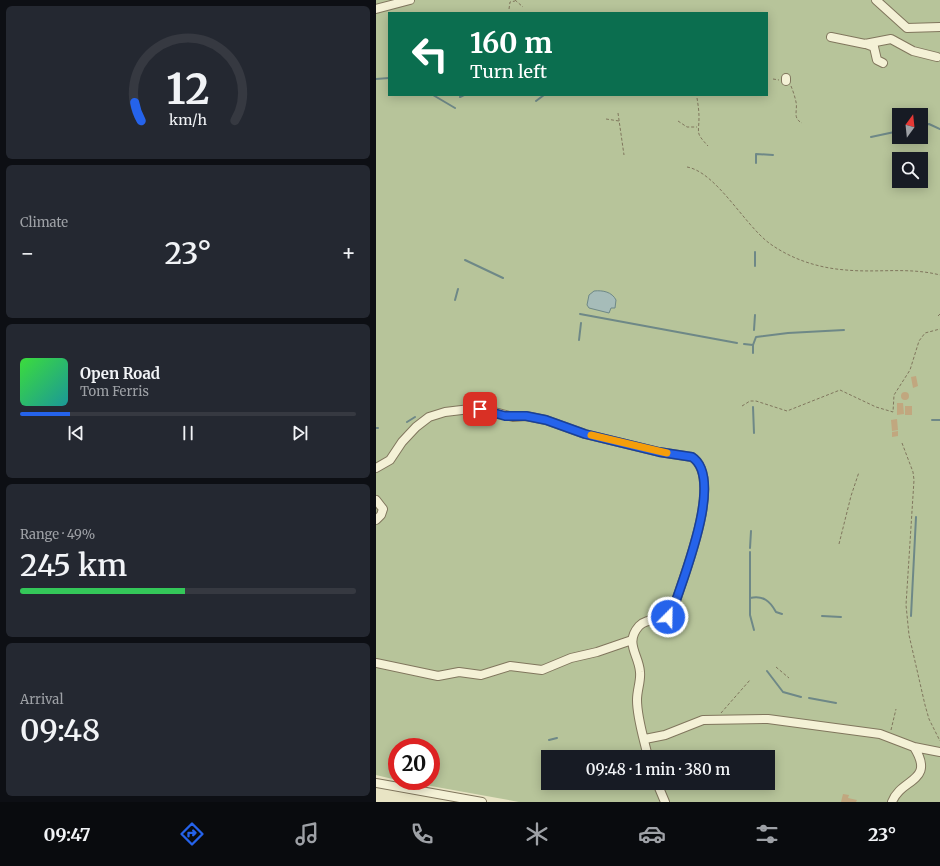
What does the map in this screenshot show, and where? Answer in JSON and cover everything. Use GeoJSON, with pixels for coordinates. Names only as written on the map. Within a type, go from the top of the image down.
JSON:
{"type":"FeatureCollection","features":[{"type":"Feature","properties":{"kind":"street"},"geometry":{"type":"LineString","coordinates":[[376,8],[410,0]]}},
{"type":"Feature","properties":{"kind":"street"},"geometry":{"type":"LineString","coordinates":[[876,0],[906,28],[940,27]]}},
{"type":"Feature","properties":{"kind":"street"},"geometry":{"type":"LineString","coordinates":[[831,37],[874,47],[877,60],[882,62]]}},
{"type":"Feature","properties":{"kind":"street"},"geometry":{"type":"LineString","coordinates":[[865,44],[891,39],[913,51],[936,57]]}},
{"type":"Feature","properties":{"kind":"street"},"geometry":{"type":"LineString","coordinates":[[376,468],[390,460],[402,442],[416,427],[429,417],[445,412],[470,409],[487,410],[513,417],[526,416],[546,420],[585,434],[659,452],[692,457],[700,464],[704,485],[703,512],[673,610],[665,618],[643,623],[635,632],[632,640],[632,647],[640,668],[637,701],[646,750]]}},
{"type":"Feature","properties":{"kind":"street"},"geometry":{"type":"LineString","coordinates":[[376,500],[383,509],[381,515],[376,520]]}},
{"type":"Feature","properties":{"kind":"street"},"geometry":{"type":"LineString","coordinates":[[376,663],[438,676],[459,672],[482,674],[510,666],[542,670],[572,658],[597,652],[632,640]]}},
{"type":"Feature","properties":{"kind":"street"},"geometry":{"type":"LineString","coordinates":[[644,739],[665,735],[703,720],[768,719],[785,720],[818,727],[880,734],[914,747],[940,752]]}},
{"type":"Feature","properties":{"kind":"street"},"geometry":{"type":"LineString","coordinates":[[892,802],[895,796],[915,780],[921,770],[920,758],[914,747]]}},
{"type":"Feature","properties":{"kind":"street"},"geometry":{"type":"LineString","coordinates":[[376,783],[482,802]]}},
{"type":"Feature","properties":{"kind":"street"},"geometry":{"type":"LineString","coordinates":[[660,790],[665,802]]}},
{"type":"Feature","properties":{"kind":"path"},"geometry":{"type":"LineString","coordinates":[[509,10],[510,2],[515,0],[523,7]]}},
{"type":"Feature","properties":{"kind":"path"},"geometry":{"type":"LineString","coordinates":[[773,79],[786,79],[790,84],[796,102],[795,113],[798,121],[802,123]]}},
{"type":"Feature","properties":{"kind":"path"},"geometry":{"type":"LineString","coordinates":[[697,98],[699,120],[697,127],[700,137],[708,146]]}},
{"type":"Feature","properties":{"kind":"path"},"geometry":{"type":"LineString","coordinates":[[618,113],[624,155]]}},
{"type":"Feature","properties":{"kind":"path"},"geometry":{"type":"LineString","coordinates":[[606,119],[620,121]]}},
{"type":"Feature","properties":{"kind":"path"},"geometry":{"type":"LineString","coordinates":[[678,121],[687,127],[697,127]]}},
{"type":"Feature","properties":{"kind":"path"},"geometry":{"type":"LineString","coordinates":[[687,167],[695,169],[709,178],[742,216],[768,242],[792,257],[823,267],[846,270],[905,270],[940,275]]}},
{"type":"Feature","properties":{"kind":"path"},"geometry":{"type":"LineString","coordinates":[[742,406],[746,403],[756,401],[787,411],[840,390],[876,407],[892,412],[894,395],[910,370],[919,341],[925,333],[940,329]]}},
{"type":"Feature","properties":{"kind":"path"},"geometry":{"type":"LineString","coordinates":[[902,443],[913,472],[914,480],[906,605],[907,623],[929,719],[940,741]]}},
{"type":"Feature","properties":{"kind":"path"},"geometry":{"type":"LineString","coordinates":[[839,544],[851,496],[859,472]]}},
{"type":"Feature","properties":{"kind":"path"},"geometry":{"type":"LineString","coordinates":[[776,667],[789,678]]}},
{"type":"Feature","properties":{"kind":"path"},"geometry":{"type":"LineString","coordinates":[[719,714],[750,680]]}},
{"type":"Feature","properties":{"kind":"path"},"geometry":{"type":"LineString","coordinates":[[896,709],[891,730],[896,733]]}},
{"type":"Feature","properties":{"kind":"green space"},"geometry":{"type":"Polygon","coordinates":[[[376,0],[940,0],[940,802],[519,802],[440,788],[440,738],[388,738],[388,778],[376,775],[376,0]]]}},
{"type":"Feature","properties":{"kind":"water"},"geometry":{"type":"Polygon","coordinates":[[[594,291],[604,291],[610,293],[616,300],[615,308],[611,308],[609,313],[589,308],[587,305],[589,295],[594,291]]]}},
{"type":"Feature","properties":{"kind":"building"},"geometry":{"type":"Polygon","coordinates":[[[916,376],[918,386],[913,388],[911,377],[916,376]]]}},
{"type":"Feature","properties":{"kind":"building"},"geometry":{"type":"Polygon","coordinates":[[[903,392],[907,392],[909,396],[907,400],[903,400],[901,398],[901,394],[903,392]]]}},
{"type":"Feature","properties":{"kind":"building"},"geometry":{"type":"Polygon","coordinates":[[[897,403],[903,403],[904,414],[897,415],[897,403]]]}},
{"type":"Feature","properties":{"kind":"building"},"geometry":{"type":"Polygon","coordinates":[[[905,406],[912,406],[912,415],[905,415],[905,406]]]}},
{"type":"Feature","properties":{"kind":"building"},"geometry":{"type":"Polygon","coordinates":[[[897,419],[898,430],[892,431],[891,420],[897,419]]]}},
{"type":"Feature","properties":{"kind":"building"},"geometry":{"type":"Polygon","coordinates":[[[898,431],[898,436],[892,437],[892,432],[898,431]]]}},
{"type":"Feature","properties":{"kind":"building"},"geometry":{"type":"Polygon","coordinates":[[[843,794],[849,795],[848,798],[857,800],[856,802],[841,802],[843,794]]]}},
{"type":"Feature","properties":{"kind":"waterway"},"geometry":{"type":"LineString","coordinates":[[376,79],[388,78]]}},
{"type":"Feature","properties":{"kind":"waterway"},"geometry":{"type":"LineString","coordinates":[[435,96],[455,108]]}},
{"type":"Feature","properties":{"kind":"waterway"},"geometry":{"type":"LineString","coordinates":[[536,101],[543,96]]}},
{"type":"Feature","properties":{"kind":"waterway"},"geometry":{"type":"LineString","coordinates":[[928,124],[940,129]]}},
{"type":"Feature","properties":{"kind":"waterway"},"geometry":{"type":"LineString","coordinates":[[871,137],[892,132]]}},
{"type":"Feature","properties":{"kind":"waterway"},"geometry":{"type":"LineString","coordinates":[[756,163],[756,154],[773,155]]}},
{"type":"Feature","properties":{"kind":"waterway"},"geometry":{"type":"LineString","coordinates":[[755,252],[755,266]]}},
{"type":"Feature","properties":{"kind":"waterway"},"geometry":{"type":"LineString","coordinates":[[465,260],[503,278]]}},
{"type":"Feature","properties":{"kind":"waterway"},"geometry":{"type":"LineString","coordinates":[[455,300],[458,289]]}},
{"type":"Feature","properties":{"kind":"waterway"},"geometry":{"type":"LineString","coordinates":[[580,314],[737,343]]}},
{"type":"Feature","properties":{"kind":"waterway"},"geometry":{"type":"LineString","coordinates":[[754,330],[755,315]]}},
{"type":"Feature","properties":{"kind":"waterway"},"geometry":{"type":"LineString","coordinates":[[579,340],[581,323]]}},
{"type":"Feature","properties":{"kind":"waterway"},"geometry":{"type":"LineString","coordinates":[[753,353],[753,345],[756,337],[788,333],[844,330]]}},
{"type":"Feature","properties":{"kind":"waterway"},"geometry":{"type":"LineString","coordinates":[[744,344],[753,345]]}},
{"type":"Feature","properties":{"kind":"waterway"},"geometry":{"type":"LineString","coordinates":[[753,407],[754,433]]}},
{"type":"Feature","properties":{"kind":"waterway"},"geometry":{"type":"LineString","coordinates":[[407,422],[415,417]]}},
{"type":"Feature","properties":{"kind":"waterway"},"geometry":{"type":"LineString","coordinates":[[932,420],[940,420]]}},
{"type":"Feature","properties":{"kind":"waterway"},"geometry":{"type":"LineString","coordinates":[[911,616],[916,517]]}},
{"type":"Feature","properties":{"kind":"waterway"},"geometry":{"type":"LineString","coordinates":[[750,548],[751,531]]}},
{"type":"Feature","properties":{"kind":"waterway"},"geometry":{"type":"LineString","coordinates":[[750,552],[750,615],[754,630]]}},
{"type":"Feature","properties":{"kind":"waterway"},"geometry":{"type":"LineString","coordinates":[[750,598],[762,598],[769,602],[776,612],[782,614]]}},
{"type":"Feature","properties":{"kind":"waterway"},"geometry":{"type":"LineString","coordinates":[[822,616],[841,617]]}},
{"type":"Feature","properties":{"kind":"waterway"},"geometry":{"type":"LineString","coordinates":[[767,671],[783,692],[801,697]]}},
{"type":"Feature","properties":{"kind":"waterway"},"geometry":{"type":"LineString","coordinates":[[809,698],[836,703]]}},
{"type":"Feature","properties":{"kind":"waterway"},"geometry":{"type":"LineString","coordinates":[[549,740],[557,738]]}},
{"type":"Feature","properties":{"kind":"slow traffic"},"geometry":{"type":"LineString","coordinates":[[591,435],[667,453]]}},
{"type":"Feature","properties":{"kind":"route"},"geometry":{"type":"LineString","coordinates":[[480,409],[505,416],[526,416],[546,420],[585,434],[659,452],[692,457],[700,464],[704,485],[703,512],[673,610],[668,617]]}}]}
